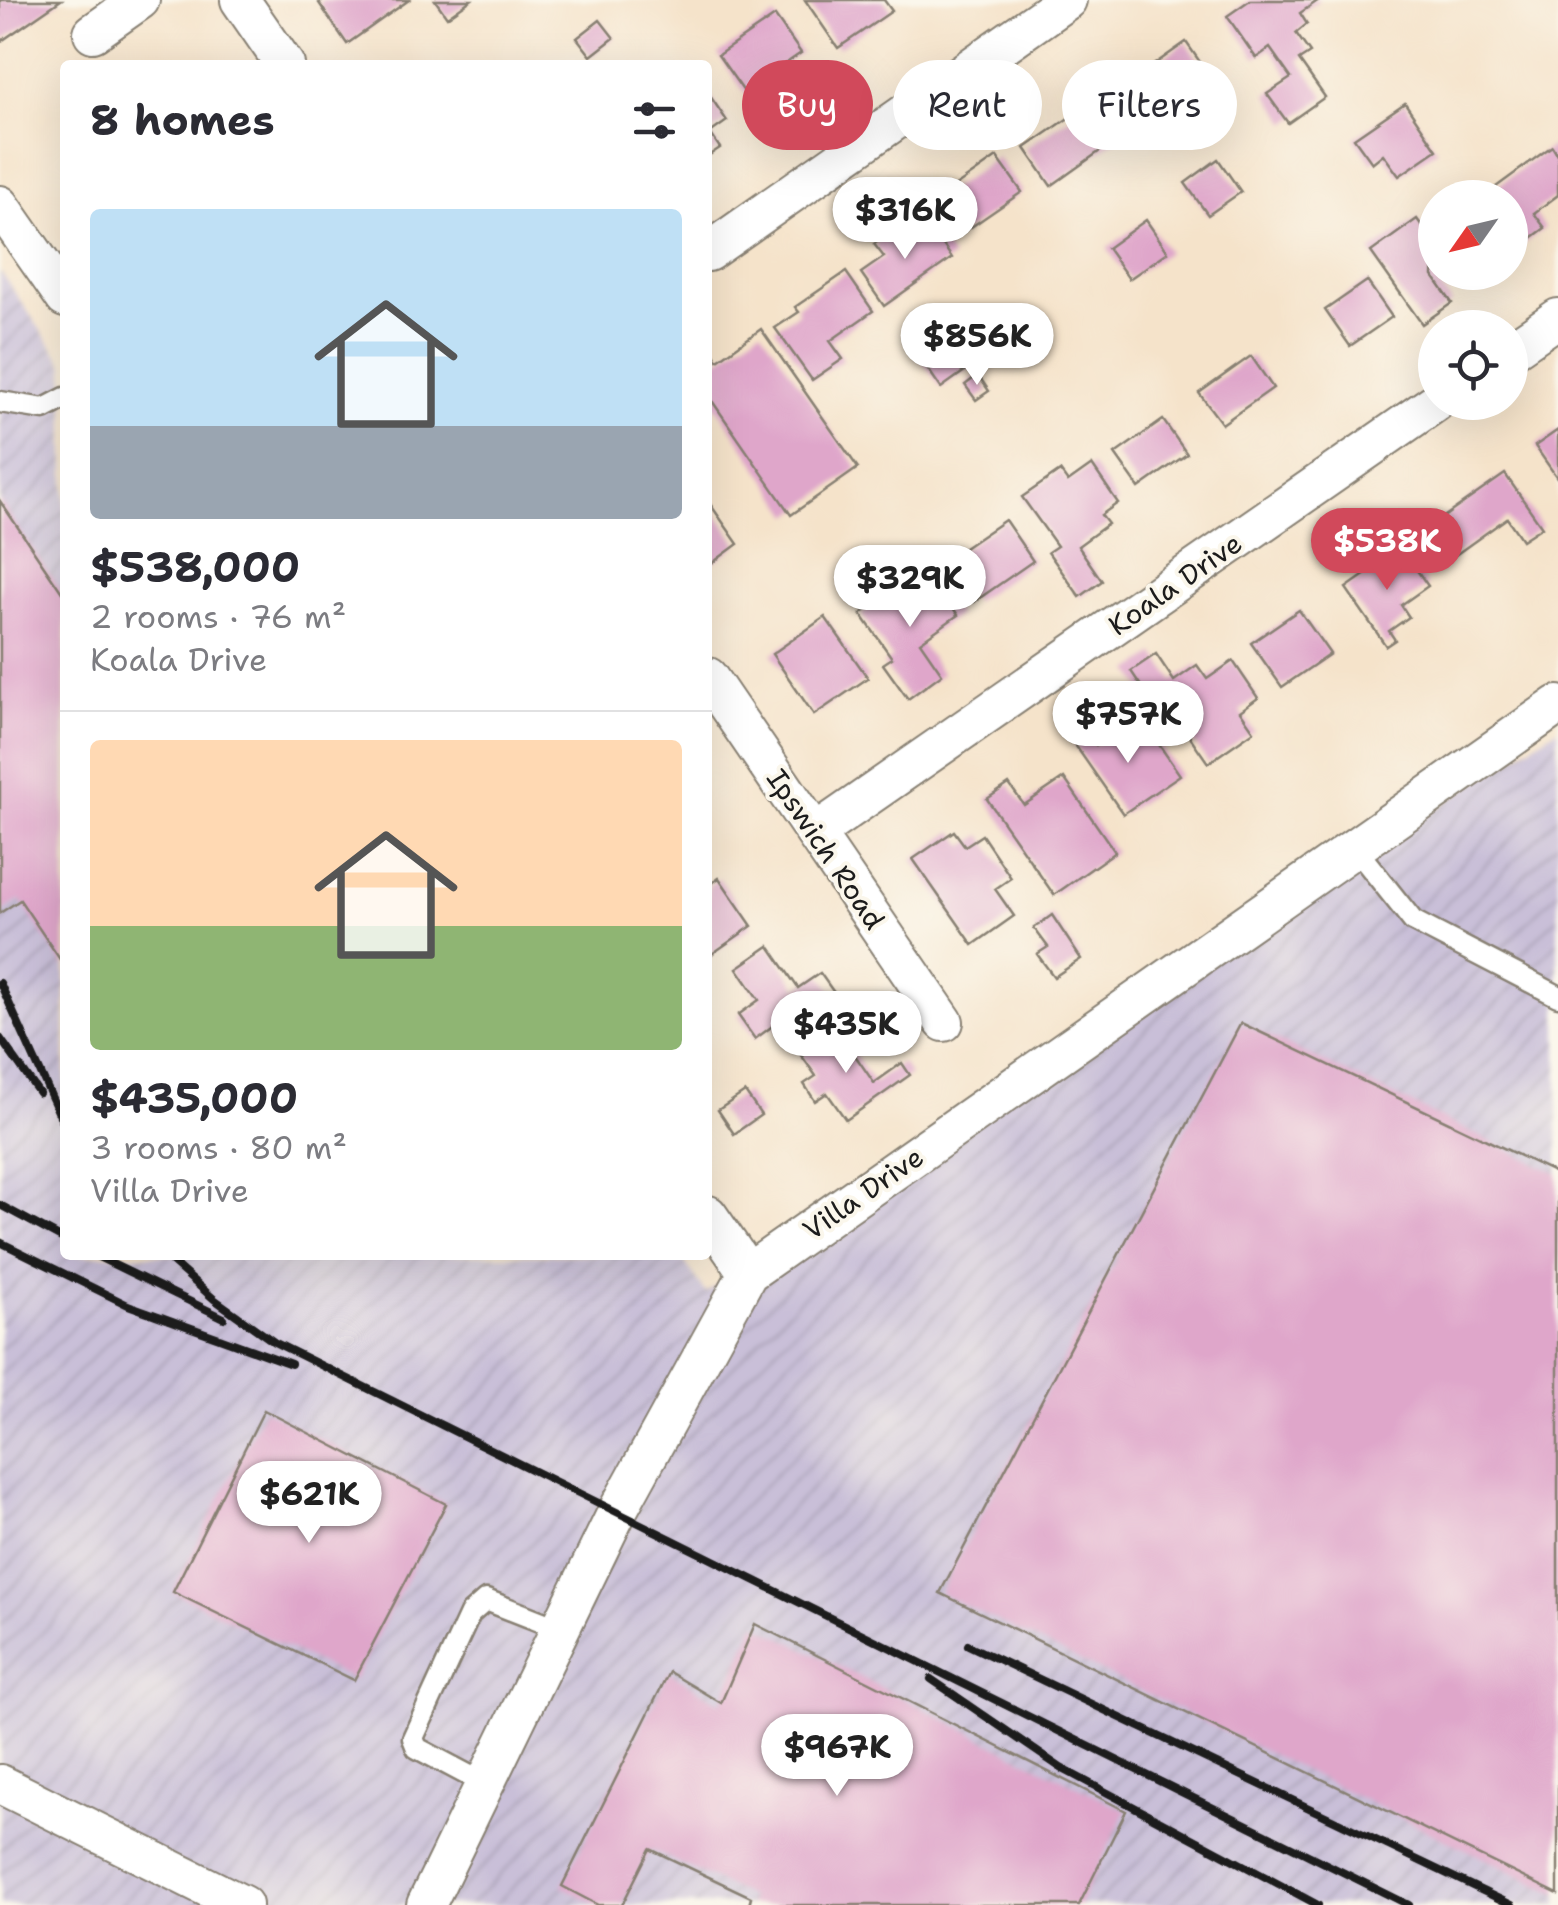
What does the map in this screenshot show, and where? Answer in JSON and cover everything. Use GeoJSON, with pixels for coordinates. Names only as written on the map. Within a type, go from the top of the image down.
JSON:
{"type":"FeatureCollection","features":[{"type":"Feature","properties":{"kind":"street"},"geometry":{"type":"LineString","coordinates":[[93,32],[140,0]]}},
{"type":"Feature","properties":{"kind":"street"},"geometry":{"type":"LineString","coordinates":[[240,0],[282,60]]}},
{"type":"Feature","properties":{"kind":"street"},"geometry":{"type":"LineString","coordinates":[[712,249],[1067,0]]}},
{"type":"Feature","properties":{"kind":"street"},"geometry":{"type":"LineString","coordinates":[[0,205],[60,291]]}},
{"type":"Feature","properties":{"kind":"street"},"geometry":{"type":"LineString","coordinates":[[1528,339],[1558,318]]}},
{"type":"Feature","properties":{"kind":"street","name":"Koala Drive"},"geometry":{"type":"LineString","coordinates":[[815,834],[1418,415]]}},
{"type":"Feature","properties":{"kind":"street","name":"Ipswich Road"},"geometry":{"type":"LineString","coordinates":[[712,683],[944,1022]]}},
{"type":"Feature","properties":{"kind":"street","name":"Villa Drive"},"geometry":{"type":"LineString","coordinates":[[426,1905],[618,1510],[748,1273],[1556,712]]}},
{"type":"Feature","properties":{"kind":"street"},"geometry":{"type":"LineString","coordinates":[[712,1221],[748,1273]]}},
{"type":"Feature","properties":{"kind":"street"},"geometry":{"type":"LineString","coordinates":[[0,1784],[189,1886],[243,1905]]}},
{"type":"Feature","properties":{"kind":"lane"},"geometry":{"type":"LineString","coordinates":[[0,402],[44,409],[60,401]]}},
{"type":"Feature","properties":{"kind":"lane"},"geometry":{"type":"LineString","coordinates":[[1355,848],[1413,921],[1558,996]]}},
{"type":"Feature","properties":{"kind":"lane"},"geometry":{"type":"LineString","coordinates":[[485,1784],[417,1748],[414,1738],[470,1614],[486,1600],[560,1630]]}},
{"type":"Feature","properties":{"kind":"shaded area"},"geometry":{"type":"Polygon","coordinates":[[[0,271],[60,358],[60,1260],[683,1260],[706,1293],[1558,728],[1558,1905],[0,1905],[0,271]]]}},
{"type":"Feature","properties":{"kind":"building"},"geometry":{"type":"Polygon","coordinates":[[[0,0],[61,0],[0,42],[0,0]]]}},
{"type":"Feature","properties":{"kind":"building"},"geometry":{"type":"Polygon","coordinates":[[[409,0],[347,44],[319,3],[409,0]]]}},
{"type":"Feature","properties":{"kind":"building"},"geometry":{"type":"Polygon","coordinates":[[[435,0],[471,0],[447,17],[435,0]]]}},
{"type":"Feature","properties":{"kind":"building"},"geometry":{"type":"Polygon","coordinates":[[[805,0],[884,0],[892,11],[838,48],[805,0]]]}},
{"type":"Feature","properties":{"kind":"building"},"geometry":{"type":"Polygon","coordinates":[[[1250,0],[1319,0],[1300,13],[1307,24],[1296,33],[1310,53],[1299,60],[1325,97],[1288,123],[1267,94],[1291,78],[1270,48],[1256,58],[1227,16],[1250,0]]]}},
{"type":"Feature","properties":{"kind":"building"},"geometry":{"type":"Polygon","coordinates":[[[775,16],[801,53],[791,60],[742,60],[742,89],[718,55],[775,16]]]}},
{"type":"Feature","properties":{"kind":"building"},"geometry":{"type":"Polygon","coordinates":[[[600,20],[614,38],[591,56],[577,38],[600,20]]]}},
{"type":"Feature","properties":{"kind":"building"},"geometry":{"type":"Polygon","coordinates":[[[1186,42],[1199,60],[1160,60],[1186,42]]]}},
{"type":"Feature","properties":{"kind":"building"},"geometry":{"type":"Polygon","coordinates":[[[712,99],[727,121],[712,132],[712,99]]]}},
{"type":"Feature","properties":{"kind":"building"},"geometry":{"type":"Polygon","coordinates":[[[1405,103],[1437,150],[1399,176],[1383,154],[1372,163],[1354,138],[1405,103]]]}},
{"type":"Feature","properties":{"kind":"building"},"geometry":{"type":"Polygon","coordinates":[[[1062,122],[1062,150],[1102,150],[1051,186],[1026,150],[1042,150],[1042,136],[1062,122]]]}},
{"type":"Feature","properties":{"kind":"building"},"geometry":{"type":"Polygon","coordinates":[[[712,136],[720,148],[712,153],[712,136]]]}},
{"type":"Feature","properties":{"kind":"building"},"geometry":{"type":"Polygon","coordinates":[[[1552,146],[1558,156],[1558,195],[1534,213],[1545,228],[1528,241],[1528,180],[1506,180],[1552,146]]]}},
{"type":"Feature","properties":{"kind":"building"},"geometry":{"type":"Polygon","coordinates":[[[997,157],[1022,192],[961,234],[937,199],[997,157]]]}},
{"type":"Feature","properties":{"kind":"building"},"geometry":{"type":"Polygon","coordinates":[[[1218,159],[1241,192],[1208,215],[1185,183],[1218,159]]]}},
{"type":"Feature","properties":{"kind":"building"},"geometry":{"type":"Polygon","coordinates":[[[1417,219],[1418,290],[1443,290],[1452,303],[1442,310],[1418,310],[1418,318],[1371,252],[1417,219]]]}},
{"type":"Feature","properties":{"kind":"building"},"geometry":{"type":"Polygon","coordinates":[[[1146,220],[1168,252],[1129,279],[1107,248],[1146,220]]]}},
{"type":"Feature","properties":{"kind":"building"},"geometry":{"type":"Polygon","coordinates":[[[928,223],[952,258],[884,306],[861,273],[884,257],[874,244],[895,229],[902,241],[928,223]]]}},
{"type":"Feature","properties":{"kind":"building"},"geometry":{"type":"Polygon","coordinates":[[[846,272],[873,311],[830,341],[843,359],[812,380],[775,328],[799,312],[795,307],[846,272]]]}},
{"type":"Feature","properties":{"kind":"building"},"geometry":{"type":"Polygon","coordinates":[[[1367,281],[1392,317],[1350,346],[1325,310],[1367,281]]]}},
{"type":"Feature","properties":{"kind":"building"},"geometry":{"type":"Polygon","coordinates":[[[945,319],[976,363],[941,388],[910,343],[945,319]]]}},
{"type":"Feature","properties":{"kind":"building"},"geometry":{"type":"Polygon","coordinates":[[[997,320],[1016,346],[1001,356],[983,330],[997,320]]]}},
{"type":"Feature","properties":{"kind":"building"},"geometry":{"type":"Polygon","coordinates":[[[761,329],[858,468],[791,515],[712,401],[712,350],[718,360],[761,329]]]}},
{"type":"Feature","properties":{"kind":"building"},"geometry":{"type":"Polygon","coordinates":[[[1251,356],[1273,388],[1222,424],[1199,393],[1251,356]]]}},
{"type":"Feature","properties":{"kind":"building"},"geometry":{"type":"Polygon","coordinates":[[[978,375],[989,391],[976,400],[965,385],[978,375]]]}},
{"type":"Feature","properties":{"kind":"building"},"geometry":{"type":"Polygon","coordinates":[[[1163,420],[1187,454],[1139,488],[1115,454],[1163,420]]]}},
{"type":"Feature","properties":{"kind":"building"},"geometry":{"type":"Polygon","coordinates":[[[1558,430],[1558,479],[1535,446],[1558,430]]]}},
{"type":"Feature","properties":{"kind":"building"},"geometry":{"type":"Polygon","coordinates":[[[1092,465],[1118,503],[1101,515],[1108,524],[1078,546],[1102,581],[1080,597],[1048,552],[1057,546],[1022,497],[1060,471],[1068,482],[1092,465]]]}},
{"type":"Feature","properties":{"kind":"building"},"geometry":{"type":"Polygon","coordinates":[[[1505,474],[1542,527],[1522,540],[1507,518],[1454,556],[1432,525],[1505,474]]]}},
{"type":"Feature","properties":{"kind":"building"},"geometry":{"type":"Polygon","coordinates":[[[0,501],[60,590],[60,960],[20,900],[0,913],[0,501]]]}},
{"type":"Feature","properties":{"kind":"building"},"geometry":{"type":"Polygon","coordinates":[[[712,507],[738,544],[712,563],[712,507]]]}},
{"type":"Feature","properties":{"kind":"building"},"geometry":{"type":"Polygon","coordinates":[[[1005,520],[1033,561],[974,602],[945,561],[1005,520]]]}},
{"type":"Feature","properties":{"kind":"building"},"geometry":{"type":"Polygon","coordinates":[[[1402,549],[1428,586],[1401,605],[1409,617],[1389,631],[1395,640],[1386,646],[1346,588],[1402,549]]]}},
{"type":"Feature","properties":{"kind":"building"},"geometry":{"type":"Polygon","coordinates":[[[925,569],[958,615],[920,642],[942,674],[908,699],[883,664],[892,658],[861,614],[925,569]]]}},
{"type":"Feature","properties":{"kind":"building"},"geometry":{"type":"Polygon","coordinates":[[[1299,610],[1330,654],[1282,687],[1251,643],[1299,610]]]}},
{"type":"Feature","properties":{"kind":"building"},"geometry":{"type":"Polygon","coordinates":[[[825,617],[868,678],[814,715],[772,654],[825,617]]]}},
{"type":"Feature","properties":{"kind":"building"},"geometry":{"type":"Polygon","coordinates":[[[1156,654],[1174,681],[1197,665],[1207,679],[1233,661],[1258,698],[1240,711],[1254,731],[1208,763],[1179,721],[1169,728],[1131,671],[1156,654]]]}},
{"type":"Feature","properties":{"kind":"building"},"geometry":{"type":"Polygon","coordinates":[[[1144,723],[1180,775],[1123,814],[1073,742],[1086,732],[1096,745],[1116,731],[1122,739],[1144,723]]]}},
{"type":"Feature","properties":{"kind":"building"},"geometry":{"type":"Polygon","coordinates":[[[1064,778],[1115,852],[1054,895],[987,799],[1009,784],[1024,805],[1064,778]]]}},
{"type":"Feature","properties":{"kind":"building"},"geometry":{"type":"Polygon","coordinates":[[[954,831],[965,846],[982,835],[1011,878],[995,889],[1014,916],[973,945],[913,859],[954,831]]]}},
{"type":"Feature","properties":{"kind":"building"},"geometry":{"type":"Polygon","coordinates":[[[719,878],[752,926],[712,954],[712,883],[719,878]]]}},
{"type":"Feature","properties":{"kind":"building"},"geometry":{"type":"Polygon","coordinates":[[[1052,915],[1081,959],[1054,977],[1037,954],[1048,947],[1034,928],[1052,915]]]}},
{"type":"Feature","properties":{"kind":"building"},"geometry":{"type":"Polygon","coordinates":[[[769,946],[798,988],[820,973],[835,994],[780,1032],[774,1025],[755,1039],[738,1015],[759,1000],[737,968],[769,946]]]}},
{"type":"Feature","properties":{"kind":"building"},"geometry":{"type":"Polygon","coordinates":[[[1241,1023],[1558,1174],[1558,1894],[940,1593],[1241,1023]]]}},
{"type":"Feature","properties":{"kind":"building"},"geometry":{"type":"Polygon","coordinates":[[[837,1029],[874,1083],[902,1063],[910,1075],[846,1120],[827,1093],[815,1101],[804,1084],[816,1076],[801,1055],[837,1029]]]}},
{"type":"Feature","properties":{"kind":"building"},"geometry":{"type":"Polygon","coordinates":[[[745,1092],[761,1115],[734,1134],[718,1110],[745,1092]]]}},
{"type":"Feature","properties":{"kind":"building"},"geometry":{"type":"Polygon","coordinates":[[[264,1410],[446,1504],[354,1680],[173,1592],[264,1410]]]}},
{"type":"Feature","properties":{"kind":"building"},"geometry":{"type":"Polygon","coordinates":[[[755,1624],[1126,1811],[1079,1905],[749,1905],[751,1897],[650,1849],[622,1905],[598,1905],[562,1886],[669,1672],[721,1703],[755,1624]]]}},
{"type":"Feature","properties":{"kind":"railway"},"geometry":{"type":"LineString","coordinates":[[0,983],[60,1116]]}},
{"type":"Feature","properties":{"kind":"railway"},"geometry":{"type":"LineString","coordinates":[[0,1038],[39,1093]]}},
{"type":"Feature","properties":{"kind":"railway"},"geometry":{"type":"LineString","coordinates":[[0,1205],[60,1237]]}},
{"type":"Feature","properties":{"kind":"railway"},"geometry":{"type":"LineString","coordinates":[[0,1242],[128,1305],[291,1364]]}},
{"type":"Feature","properties":{"kind":"railway"},"geometry":{"type":"LineString","coordinates":[[104,1260],[224,1318]]}},
{"type":"Feature","properties":{"kind":"railway"},"geometry":{"type":"LineString","coordinates":[[170,1260],[214,1299],[274,1342],[1409,1905]]}},
{"type":"Feature","properties":{"kind":"railway"},"geometry":{"type":"LineString","coordinates":[[968,1645],[1512,1905]]}},
{"type":"Feature","properties":{"kind":"railway"},"geometry":{"type":"LineString","coordinates":[[931,1679],[1061,1768],[1318,1905]]}}]}
